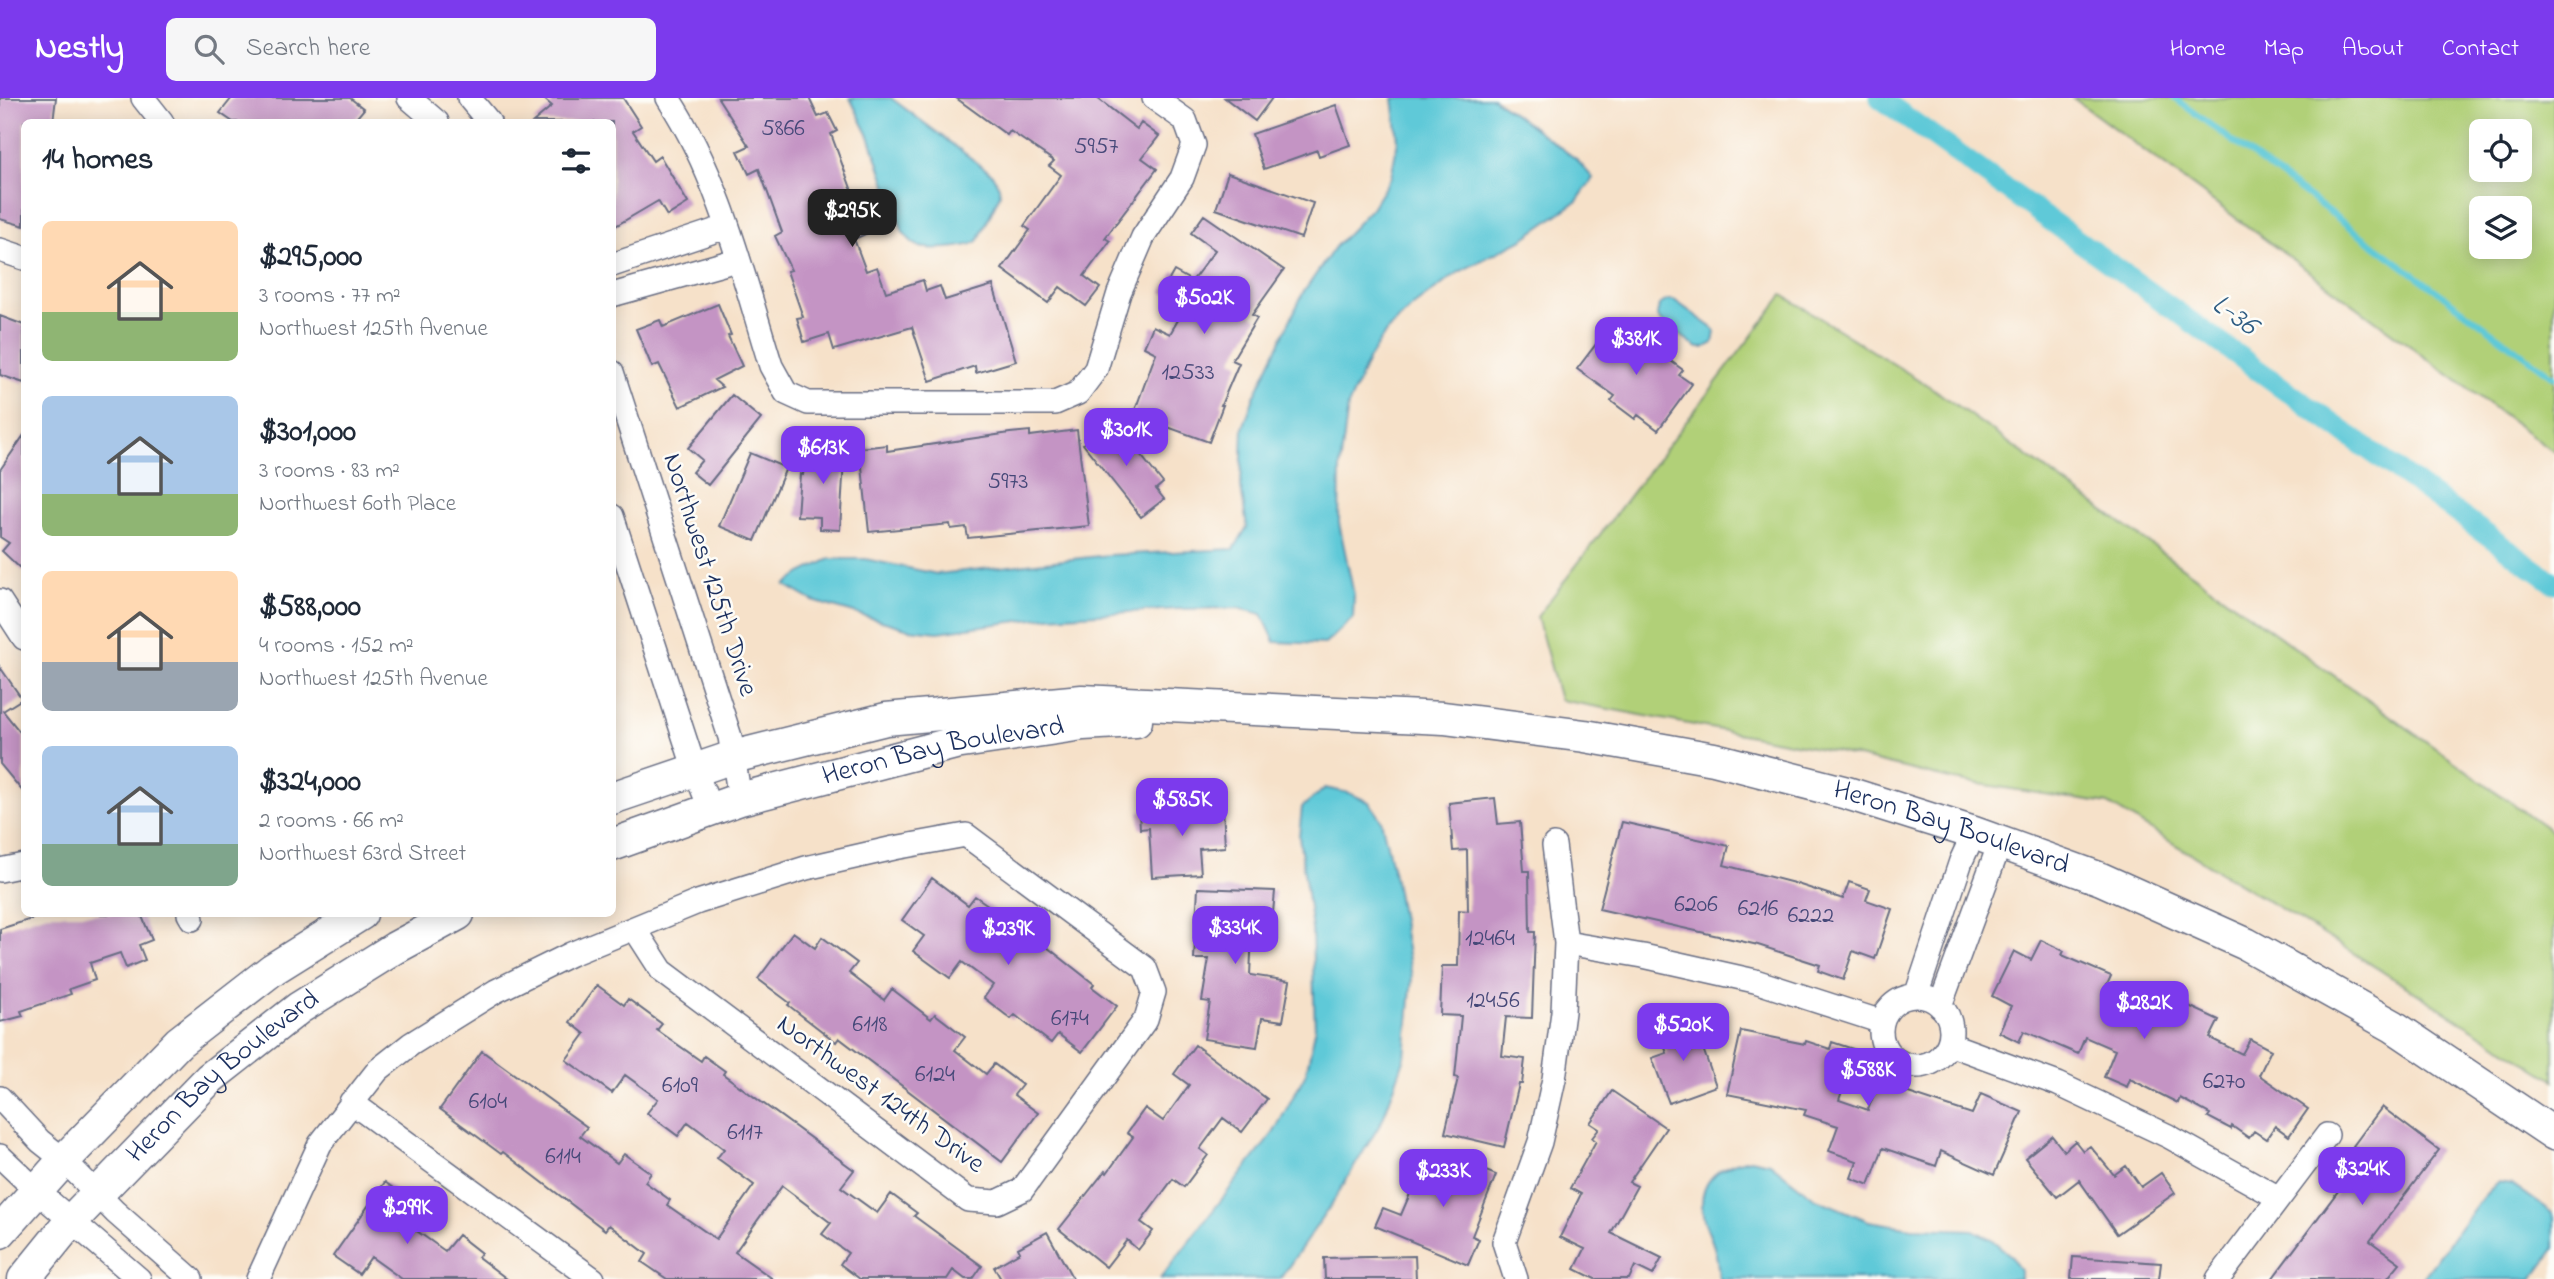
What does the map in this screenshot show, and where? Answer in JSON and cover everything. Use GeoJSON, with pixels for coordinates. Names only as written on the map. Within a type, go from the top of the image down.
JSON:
{"type":"FeatureCollection","features":[{"type":"Feature","properties":{"kind":"street"},"geometry":{"type":"LineString","coordinates":[[143,98],[160,119]]}},
{"type":"Feature","properties":{"kind":"street"},"geometry":{"type":"LineString","coordinates":[[409,98],[434,119]]}},
{"type":"Feature","properties":{"kind":"street"},"geometry":{"type":"LineString","coordinates":[[469,98],[486,119]]}},
{"type":"Feature","properties":{"kind":"street"},"geometry":{"type":"LineString","coordinates":[[668,98],[688,128],[710,175],[771,366],[786,393],[808,403],[1055,403],[1078,393],[1096,369],[1119,293],[1143,237],[1182,178],[1194,145],[1185,120],[1154,98]]}},
{"type":"Feature","properties":{"kind":"street"},"geometry":{"type":"LineString","coordinates":[[616,264],[726,227]]}},
{"type":"Feature","properties":{"kind":"street"},"geometry":{"type":"LineString","coordinates":[[0,250],[21,257]]}},
{"type":"Feature","properties":{"kind":"street"},"geometry":{"type":"LineString","coordinates":[[616,294],[737,260]]}},
{"type":"Feature","properties":{"kind":"street","name":"Northwest 125th Drive"},"geometry":{"type":"LineString","coordinates":[[616,384],[730,737],[740,799]]}},
{"type":"Feature","properties":{"kind":"street"},"geometry":{"type":"LineString","coordinates":[[616,528],[695,770],[710,808]]}},
{"type":"Feature","properties":{"kind":"street"},"geometry":{"type":"LineString","coordinates":[[0,601],[21,633]]}},
{"type":"Feature","properties":{"kind":"street","name":"Heron Bay Boulevard"},"geometry":{"type":"LineString","coordinates":[[616,797],[733,757],[886,719],[1082,701],[1444,718],[1585,736],[1727,762],[1847,793],[1987,838],[2101,879],[2246,944],[2393,1026],[2554,1133]]}},
{"type":"Feature","properties":{"kind":"street","name":"Heron Bay Boulevard"},"geometry":{"type":"LineString","coordinates":[[616,843],[740,799],[968,741],[1083,724],[1284,712]]}},
{"type":"Feature","properties":{"kind":"street","name":"Northwest 124th Drive"},"geometry":{"type":"LineString","coordinates":[[966,835],[1145,968],[1154,992],[1146,1019],[1022,1190],[997,1202],[968,1200],[662,971],[635,929],[698,902],[806,868],[966,835]]}},
{"type":"Feature","properties":{"kind":"street"},"geometry":{"type":"LineString","coordinates":[[1916,996],[1961,861],[1987,838]]}},
{"type":"Feature","properties":{"kind":"street"},"geometry":{"type":"LineString","coordinates":[[1940,1006],[1987,838]]}},
{"type":"Feature","properties":{"kind":"street"},"geometry":{"type":"LineString","coordinates":[[1516,1279],[1504,1242],[1539,1142],[1554,1079],[1563,1012],[1566,943],[1554,845]]}},
{"type":"Feature","properties":{"kind":"street"},"geometry":{"type":"LineString","coordinates":[[0,870],[21,866]]}},
{"type":"Feature","properties":{"kind":"street","name":"Heron Bay Boulevard"},"geometry":{"type":"LineString","coordinates":[[0,1232],[64,1160],[179,1042],[273,969],[356,917]]}},
{"type":"Feature","properties":{"kind":"street","name":"Heron Bay Boulevard"},"geometry":{"type":"LineString","coordinates":[[24,1279],[71,1221],[210,1078],[299,1008],[395,948],[452,917]]}},
{"type":"Feature","properties":{"kind":"street"},"geometry":{"type":"LineString","coordinates":[[258,1279],[320,1144],[377,1070],[411,1044],[485,998],[571,954],[635,929]]}},
{"type":"Feature","properties":{"kind":"street"},"geometry":{"type":"LineString","coordinates":[[1566,943],[1643,956],[1755,981],[1882,1022]]}},
{"type":"Feature","properties":{"kind":"street"},"geometry":{"type":"LineString","coordinates":[[1916,996],[1927,998],[1940,1006],[1950,1022],[1949,1044],[1943,1054],[1934,1062],[1923,1066],[1900,1063],[1890,1056],[1881,1034],[1882,1022],[1895,1003],[1916,996]]}},
{"type":"Feature","properties":{"kind":"street"},"geometry":{"type":"LineString","coordinates":[[1949,1044],[2070,1090],[2168,1136],[2279,1198]]}},
{"type":"Feature","properties":{"kind":"street"},"geometry":{"type":"LineString","coordinates":[[0,1098],[40,1141],[64,1160],[97,1194],[191,1279]]}},
{"type":"Feature","properties":{"kind":"street"},"geometry":{"type":"LineString","coordinates":[[351,1102],[593,1279]]}},
{"type":"Feature","properties":{"kind":"street"},"geometry":{"type":"LineString","coordinates":[[2218,1279],[2327,1135]]}},
{"type":"Feature","properties":{"kind":"street"},"geometry":{"type":"LineString","coordinates":[[0,1156],[139,1279]]}},
{"type":"Feature","properties":{"kind":"green space"},"geometry":{"type":"Polygon","coordinates":[[[2073,98],[2554,98],[2554,452],[2073,98]]]}},
{"type":"Feature","properties":{"kind":"green space"},"geometry":{"type":"Polygon","coordinates":[[[1783,295],[1932,388],[2554,833],[2554,1080],[2326,936],[2108,804],[1954,780],[1833,751],[1560,700],[1537,617],[1783,295]]]}},
{"type":"Feature","properties":{"kind":"water"},"geometry":{"type":"Polygon","coordinates":[[[850,98],[891,98],[992,174],[1000,194],[978,241],[959,247],[933,248],[920,247],[908,239],[903,232],[869,136],[850,98]]]}},
{"type":"Feature","properties":{"kind":"water"},"geometry":{"type":"Polygon","coordinates":[[[1393,98],[1493,98],[1576,159],[1593,178],[1577,201],[1523,239],[1459,272],[1413,306],[1386,332],[1368,360],[1348,406],[1340,466],[1339,523],[1354,595],[1353,618],[1325,644],[1275,642],[1262,614],[1238,608],[1048,617],[938,632],[909,629],[813,601],[785,585],[801,573],[830,559],[865,559],[937,574],[1109,555],[1234,549],[1247,527],[1241,487],[1243,428],[1254,397],[1303,293],[1335,247],[1372,208],[1391,177],[1398,140],[1393,98]]]}},
{"type":"Feature","properties":{"kind":"water"},"geometry":{"type":"Polygon","coordinates":[[[1674,300],[1713,328],[1713,343],[1698,348],[1660,320],[1657,315],[1659,305],[1674,300]]]}},
{"type":"Feature","properties":{"kind":"water"},"geometry":{"type":"Polygon","coordinates":[[[1325,788],[1349,793],[1369,802],[1381,820],[1412,977],[1405,1057],[1382,1121],[1331,1205],[1280,1279],[1160,1279],[1274,1132],[1306,1073],[1315,1031],[1312,929],[1299,836],[1302,807],[1325,788]]]}},
{"type":"Feature","properties":{"kind":"water"},"geometry":{"type":"Polygon","coordinates":[[[1750,1159],[1770,1163],[1814,1198],[1869,1221],[1912,1228],[1973,1230],[1991,1239],[2011,1256],[2020,1271],[2020,1279],[1719,1279],[1716,1254],[1704,1220],[1703,1195],[1711,1178],[1719,1171],[1750,1159]]]}},
{"type":"Feature","properties":{"kind":"water"},"geometry":{"type":"Polygon","coordinates":[[[2498,1182],[2512,1184],[2554,1217],[2554,1249],[2532,1279],[2422,1279],[2484,1196],[2498,1182]]]}},
{"type":"Feature","properties":{"kind":"building"},"geometry":{"type":"Polygon","coordinates":[[[0,98],[56,98],[53,119],[21,119],[21,225],[0,219],[0,98]]]}},
{"type":"Feature","properties":{"kind":"building"},"geometry":{"type":"Polygon","coordinates":[[[232,98],[350,98],[364,109],[356,119],[229,119],[220,113],[232,98]]]}},
{"type":"Feature","properties":{"kind":"building"},"geometry":{"type":"Polygon","coordinates":[[[543,98],[623,98],[641,126],[633,131],[653,161],[660,156],[688,203],[667,216],[658,201],[616,226],[616,119],[537,119],[552,106],[543,98]]]}},
{"type":"Feature","properties":{"kind":"building"},"geometry":{"type":"Polygon","coordinates":[[[718,98],[809,98],[818,117],[828,113],[837,131],[831,134],[852,191],[850,192],[868,233],[854,239],[866,271],[877,267],[886,292],[923,280],[926,291],[940,286],[945,300],[993,285],[1016,361],[976,373],[975,366],[930,381],[912,327],[834,350],[829,334],[804,342],[797,318],[803,317],[787,271],[791,270],[775,236],[782,232],[759,169],[749,174],[738,151],[749,146],[718,98]]]}},
{"type":"Feature","properties":{"kind":"building"},"geometry":{"type":"Polygon","coordinates":[[[956,98],[1097,98],[1137,129],[1141,123],[1159,136],[1142,158],[1157,169],[1105,238],[1110,241],[1084,276],[1100,288],[1086,306],[1060,287],[1048,303],[1002,269],[1030,230],[1024,226],[1061,175],[1049,166],[1054,161],[1010,131],[1007,135],[956,98]]]}},
{"type":"Feature","properties":{"kind":"building"},"geometry":{"type":"Polygon","coordinates":[[[1225,98],[1272,98],[1255,121],[1225,98]]]}},
{"type":"Feature","properties":{"kind":"building"},"geometry":{"type":"Polygon","coordinates":[[[1336,105],[1350,145],[1319,156],[1317,150],[1264,169],[1252,134],[1336,105]]]}},
{"type":"Feature","properties":{"kind":"building"},"geometry":{"type":"Polygon","coordinates":[[[1228,173],[1313,203],[1301,238],[1216,209],[1228,173]]]}},
{"type":"Feature","properties":{"kind":"building"},"geometry":{"type":"Polygon","coordinates":[[[1204,215],[1284,270],[1252,315],[1257,318],[1232,360],[1239,363],[1209,442],[1165,426],[1162,436],[1130,424],[1156,353],[1144,347],[1153,326],[1170,334],[1186,306],[1162,292],[1174,271],[1192,281],[1215,250],[1191,233],[1204,215]]]}},
{"type":"Feature","properties":{"kind":"building"},"geometry":{"type":"Polygon","coordinates":[[[718,304],[731,335],[728,336],[742,366],[714,380],[722,387],[680,407],[659,364],[652,367],[636,329],[660,320],[663,327],[718,304]]]}},
{"type":"Feature","properties":{"kind":"building"},"geometry":{"type":"Polygon","coordinates":[[[0,316],[21,324],[21,382],[0,375],[0,316]]]}},
{"type":"Feature","properties":{"kind":"building"},"geometry":{"type":"Polygon","coordinates":[[[1610,326],[1639,347],[1643,341],[1683,370],[1679,375],[1692,384],[1658,430],[1638,415],[1635,419],[1611,401],[1615,396],[1577,369],[1610,326]]]}},
{"type":"Feature","properties":{"kind":"building"},"geometry":{"type":"Polygon","coordinates":[[[732,395],[761,419],[708,485],[692,472],[702,460],[688,448],[732,395]]]}},
{"type":"Feature","properties":{"kind":"building"},"geometry":{"type":"Polygon","coordinates":[[[1112,419],[1163,483],[1156,489],[1164,499],[1141,517],[1083,444],[1112,419]]]}},
{"type":"Feature","properties":{"kind":"building"},"geometry":{"type":"Polygon","coordinates":[[[1077,430],[1089,526],[968,538],[966,527],[951,529],[950,524],[869,532],[860,448],[887,445],[887,451],[1010,433],[1030,431],[1030,436],[1077,430]]]}},
{"type":"Feature","properties":{"kind":"building"},"geometry":{"type":"Polygon","coordinates":[[[21,439],[21,569],[2,551],[9,543],[0,537],[0,470],[21,439]]]}},
{"type":"Feature","properties":{"kind":"building"},"geometry":{"type":"Polygon","coordinates":[[[820,440],[845,442],[840,530],[820,529],[820,517],[797,516],[800,474],[803,475],[805,458],[819,459],[820,440]]]}},
{"type":"Feature","properties":{"kind":"building"},"geometry":{"type":"Polygon","coordinates":[[[750,453],[786,468],[755,541],[719,526],[750,453]]]}},
{"type":"Feature","properties":{"kind":"building"},"geometry":{"type":"Polygon","coordinates":[[[0,667],[21,698],[3,711],[21,733],[21,789],[0,764],[0,667]]]}},
{"type":"Feature","properties":{"kind":"building"},"geometry":{"type":"Polygon","coordinates":[[[1495,798],[1498,824],[1520,822],[1524,871],[1529,871],[1530,932],[1535,932],[1532,1018],[1506,1017],[1502,1056],[1525,1059],[1522,1084],[1519,1084],[1504,1147],[1445,1133],[1458,1078],[1455,1077],[1461,1016],[1440,1015],[1442,966],[1458,966],[1459,910],[1468,911],[1467,850],[1453,851],[1449,803],[1495,798]]]}},
{"type":"Feature","properties":{"kind":"building"},"geometry":{"type":"Polygon","coordinates":[[[1223,807],[1225,847],[1199,849],[1201,874],[1152,877],[1149,828],[1140,829],[1139,811],[1223,807]]]}},
{"type":"Feature","properties":{"kind":"building"},"geometry":{"type":"Polygon","coordinates":[[[1622,822],[1729,846],[1724,865],[1843,899],[1849,882],[1870,889],[1866,900],[1892,909],[1875,959],[1853,951],[1843,980],[1818,971],[1820,965],[1758,945],[1599,909],[1622,822]]]}},
{"type":"Feature","properties":{"kind":"building"},"geometry":{"type":"Polygon","coordinates":[[[932,878],[968,905],[975,896],[998,912],[993,920],[1032,949],[1038,940],[1094,984],[1092,987],[1117,1006],[1082,1052],[1058,1034],[1051,1043],[1015,1015],[1011,1019],[984,998],[993,985],[962,962],[950,978],[913,951],[924,936],[902,920],[932,878]]]}},
{"type":"Feature","properties":{"kind":"building"},"geometry":{"type":"Polygon","coordinates":[[[1198,888],[1275,891],[1273,913],[1253,912],[1250,975],[1290,981],[1283,1021],[1262,1018],[1257,1047],[1204,1039],[1210,1002],[1202,1001],[1209,959],[1194,959],[1198,888]]]}},
{"type":"Feature","properties":{"kind":"building"},"geometry":{"type":"Polygon","coordinates":[[[38,917],[142,917],[152,940],[139,945],[145,960],[126,968],[120,953],[90,963],[95,980],[69,989],[71,994],[21,1011],[23,1016],[0,1022],[0,929],[38,917]]]}},
{"type":"Feature","properties":{"kind":"building"},"geometry":{"type":"Polygon","coordinates":[[[793,932],[815,948],[822,937],[857,963],[849,973],[884,1000],[892,989],[931,1019],[935,1014],[965,1037],[955,1050],[986,1074],[994,1064],[1022,1085],[1014,1095],[1038,1113],[1002,1162],[839,1038],[836,1042],[758,979],[793,932]]]}},
{"type":"Feature","properties":{"kind":"building"},"geometry":{"type":"Polygon","coordinates":[[[2041,940],[2064,951],[2062,955],[2111,976],[2105,989],[2138,1004],[2146,986],[2219,1020],[2210,1038],[2242,1054],[2250,1039],[2271,1050],[2259,1075],[2308,1109],[2289,1136],[2275,1126],[2266,1139],[2254,1131],[2249,1138],[2232,1126],[2231,1129],[2208,1117],[2210,1114],[2180,1098],[2178,1103],[2130,1079],[2127,1087],[2104,1077],[2115,1050],[2085,1037],[2078,1054],[2024,1031],[2019,1042],[1999,1032],[2011,1006],[1992,996],[2014,951],[2031,960],[2041,940]]]}},
{"type":"Feature","properties":{"kind":"building"},"geometry":{"type":"Polygon","coordinates":[[[597,985],[624,1005],[628,999],[662,1024],[657,1030],[701,1061],[704,1056],[725,1071],[723,1074],[854,1170],[841,1187],[877,1213],[891,1194],[917,1213],[914,1216],[982,1266],[973,1279],[965,1279],[953,1270],[947,1279],[860,1279],[840,1264],[848,1253],[822,1234],[831,1223],[782,1186],[735,1252],[773,1279],[667,1279],[642,1262],[647,1254],[609,1225],[605,1230],[503,1152],[501,1154],[440,1109],[482,1051],[587,1127],[580,1136],[617,1163],[624,1154],[651,1173],[645,1182],[670,1200],[667,1205],[716,1239],[754,1185],[717,1158],[724,1149],[688,1122],[678,1136],[647,1113],[658,1099],[625,1075],[612,1093],[566,1060],[585,1034],[570,1022],[597,985]]]}},
{"type":"Feature","properties":{"kind":"building"},"geometry":{"type":"Polygon","coordinates":[[[1693,1020],[1716,1086],[1669,1103],[1652,1058],[1667,1053],[1659,1033],[1693,1020]]]}},
{"type":"Feature","properties":{"kind":"building"},"geometry":{"type":"Polygon","coordinates":[[[1741,1031],[1805,1044],[1806,1041],[1830,1049],[1832,1042],[1856,1050],[1839,1100],[1868,1110],[1878,1083],[1972,1114],[1981,1094],[2022,1112],[1994,1175],[1941,1151],[1936,1166],[1883,1148],[1869,1185],[1851,1178],[1857,1161],[1829,1151],[1838,1126],[1804,1115],[1806,1110],[1727,1094],[1741,1031]]]}},
{"type":"Feature","properties":{"kind":"building"},"geometry":{"type":"Polygon","coordinates":[[[1195,1045],[1267,1099],[1242,1132],[1223,1118],[1200,1149],[1208,1155],[1184,1187],[1173,1179],[1141,1222],[1153,1231],[1138,1250],[1127,1240],[1106,1267],[1059,1229],[1105,1171],[1107,1173],[1133,1137],[1127,1133],[1145,1108],[1163,1121],[1189,1085],[1174,1074],[1195,1045]]]}},
{"type":"Feature","properties":{"kind":"building"},"geometry":{"type":"Polygon","coordinates":[[[1612,1091],[1666,1128],[1629,1182],[1637,1186],[1611,1233],[1662,1258],[1653,1275],[1635,1266],[1629,1279],[1595,1279],[1575,1269],[1585,1249],[1560,1237],[1581,1194],[1570,1188],[1596,1141],[1592,1138],[1599,1129],[1590,1123],[1612,1091]]]}},
{"type":"Feature","properties":{"kind":"building"},"geometry":{"type":"Polygon","coordinates":[[[2382,1107],[2439,1150],[2370,1241],[2400,1263],[2387,1279],[2272,1279],[2341,1187],[2337,1185],[2362,1152],[2353,1146],[2382,1107]]]}},
{"type":"Feature","properties":{"kind":"building"},"geometry":{"type":"Polygon","coordinates":[[[2052,1136],[2064,1151],[2075,1141],[2083,1151],[2090,1146],[2114,1175],[2126,1166],[2141,1187],[2161,1173],[2175,1193],[2117,1234],[2079,1180],[2057,1197],[2025,1158],[2052,1136]]]}},
{"type":"Feature","properties":{"kind":"building"},"geometry":{"type":"Polygon","coordinates":[[[1439,1152],[1496,1175],[1472,1236],[1479,1239],[1468,1265],[1375,1226],[1383,1208],[1401,1215],[1412,1189],[1417,1191],[1430,1158],[1436,1160],[1439,1152]]]}},
{"type":"Feature","properties":{"kind":"building"},"geometry":{"type":"Polygon","coordinates":[[[385,1182],[409,1200],[397,1217],[445,1251],[458,1235],[481,1253],[478,1257],[507,1279],[402,1279],[371,1257],[359,1274],[333,1256],[385,1182]]]}},
{"type":"Feature","properties":{"kind":"building"},"geometry":{"type":"Polygon","coordinates":[[[1047,1232],[1073,1279],[1001,1279],[994,1267],[1020,1252],[1018,1248],[1047,1232]]]}},
{"type":"Feature","properties":{"kind":"building"},"geometry":{"type":"Polygon","coordinates":[[[1415,1256],[1416,1279],[1325,1279],[1324,1258],[1415,1256]]]}},
{"type":"Feature","properties":{"kind":"building"},"geometry":{"type":"Polygon","coordinates":[[[2073,1257],[2161,1263],[2159,1279],[2071,1279],[2073,1257]]]}},
{"type":"Feature","properties":{"kind":"waterway","name":"L-36"},"geometry":{"type":"LineString","coordinates":[[1880,98],[2554,583]]}},
{"type":"Feature","properties":{"kind":"waterway"},"geometry":{"type":"LineString","coordinates":[[2174,98],[2554,377]]}}]}
